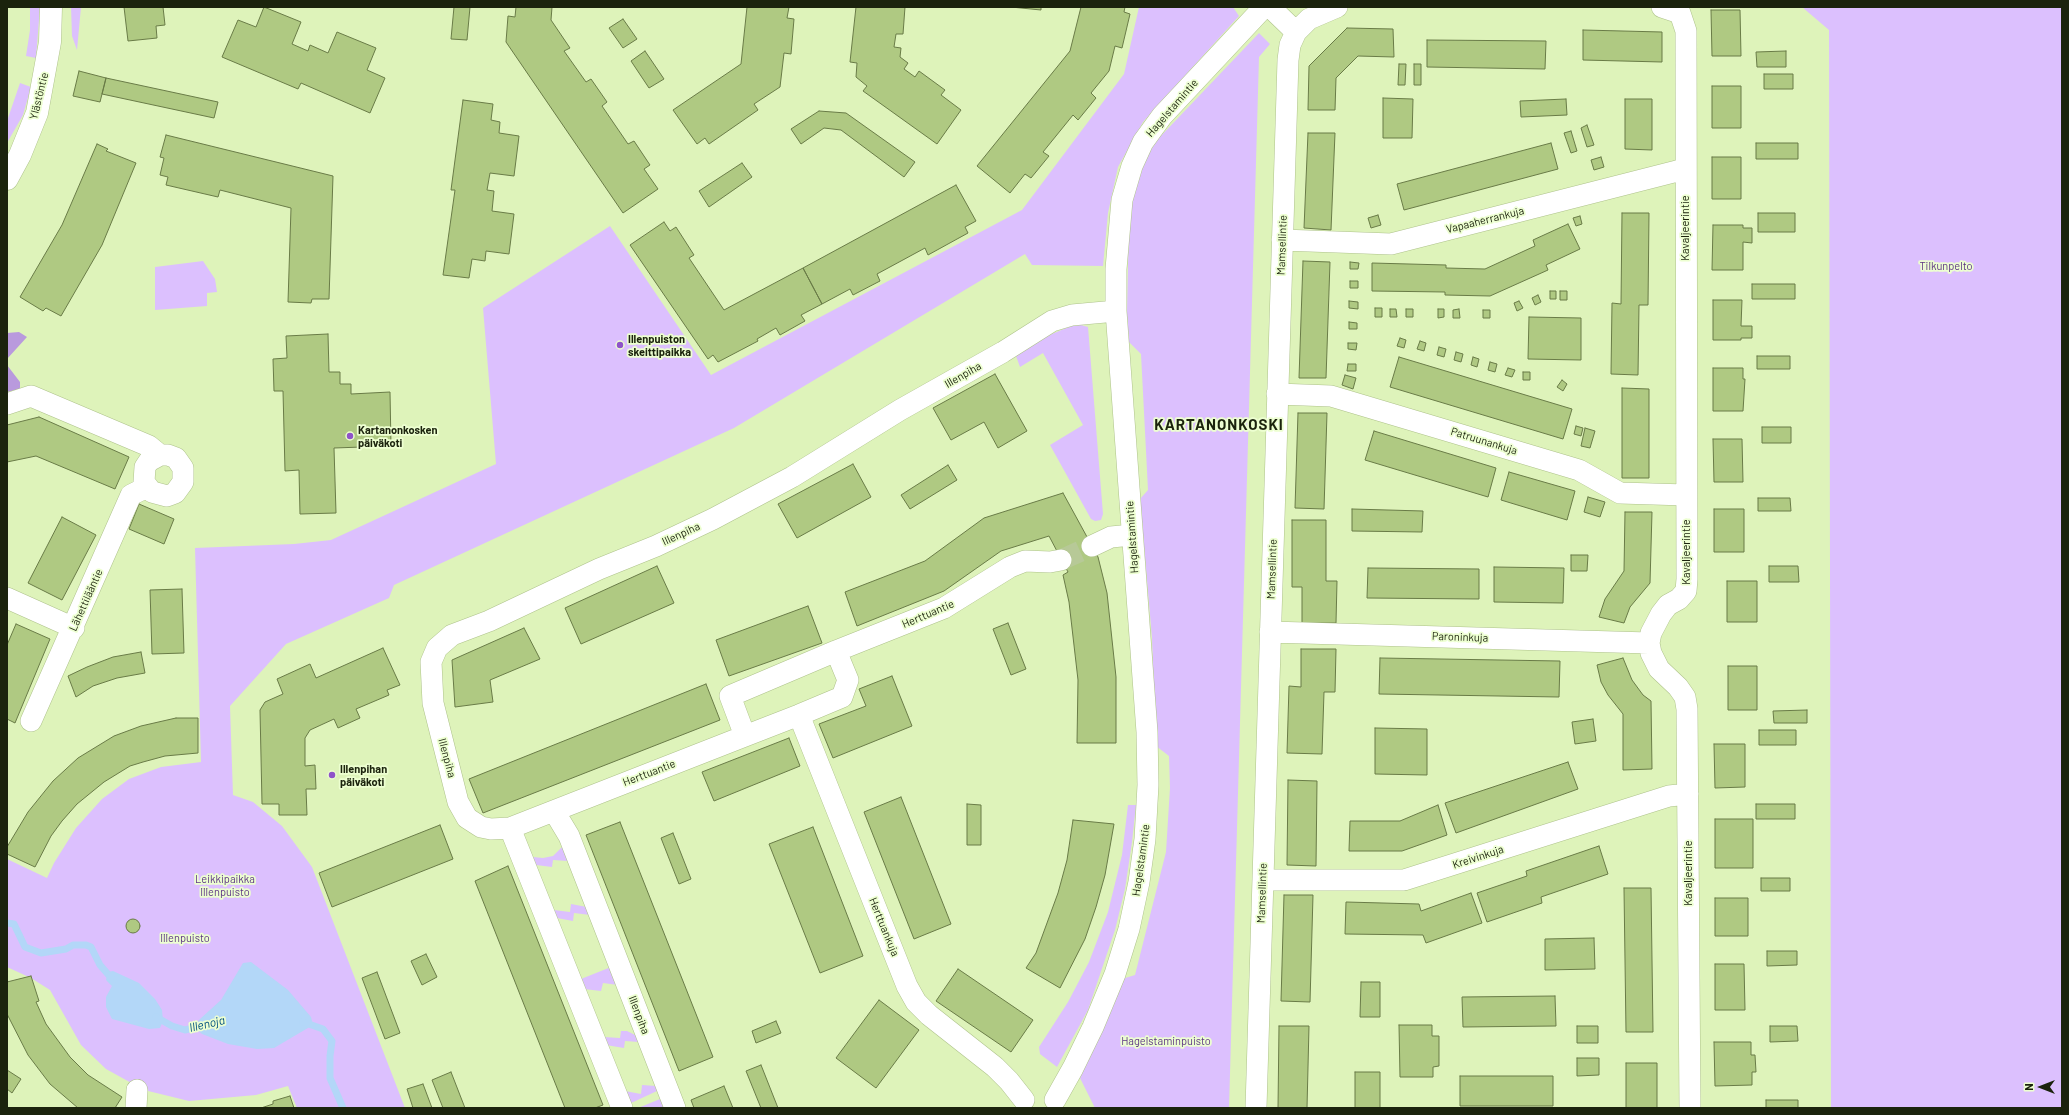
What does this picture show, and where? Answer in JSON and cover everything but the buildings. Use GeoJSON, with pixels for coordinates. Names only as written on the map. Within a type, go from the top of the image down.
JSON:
{"type":"FeatureCollection","features":[{"type":"Feature","properties":{"kind":"street","name":"Ylästöntie"},"geometry":{"type":"LineString","coordinates":[[7,179],[20,155],[37,112],[50,42],[51,7]]}},
{"type":"Feature","properties":{"kind":"street","name":"Hagelstamintie"},"geometry":{"type":"LineString","coordinates":[[1059,1104],[1073,1068],[1093,1027],[1115,974],[1129,929],[1142,860],[1148,785],[1147,744],[1116,311],[1116,269],[1122,200],[1132,166],[1143,142],[1162,116],[1264,7]]}},
{"type":"Feature","properties":{"kind":"street"},"geometry":{"type":"LineString","coordinates":[[1270,7],[1296,32],[1309,19],[1337,7]]}},
{"type":"Feature","properties":{"kind":"street","name":"Kavaljeerintie"},"geometry":{"type":"LineString","coordinates":[[1662,7],[1680,13],[1686,31],[1686,591],[1679,599],[1668,605],[1661,614],[1651,633],[1649,643],[1651,653],[1659,669],[1678,687],[1685,697],[1688,794],[1690,1108]]}},
{"type":"Feature","properties":{"kind":"street","name":"Mamsellintie"},"geometry":{"type":"LineString","coordinates":[[1256,1108],[1288,60],[1290,45],[1296,32]]}},
{"type":"Feature","properties":{"kind":"street","name":"Vapaaherrankuja"},"geometry":{"type":"LineString","coordinates":[[1282,240],[1392,244],[1685,169]]}},
{"type":"Feature","properties":{"kind":"street","name":"Illenpiha"},"geometry":{"type":"LineString","coordinates":[[675,1108],[569,836],[554,811],[510,828],[491,829],[481,827],[468,818],[458,802],[433,703],[431,662],[437,648],[452,634],[489,621],[599,569],[656,546],[713,520],[792,476],[900,410],[1003,352],[1052,321],[1072,315],[1116,311]]}},
{"type":"Feature","properties":{"kind":"street","name":"Patruunankuja"},"geometry":{"type":"LineString","coordinates":[[1278,394],[1331,396],[1579,470],[1620,494],[1686,495]]}},
{"type":"Feature","properties":{"kind":"street"},"geometry":{"type":"LineString","coordinates":[[7,404],[31,396],[149,446],[160,455]]}},
{"type":"Feature","properties":{"kind":"street"},"geometry":{"type":"LineString","coordinates":[[160,455],[168,455],[180,462],[184,474],[183,482],[175,493],[167,496],[157,494],[147,487],[143,475],[145,467],[149,461],[160,455]]}},
{"type":"Feature","properties":{"kind":"street","name":"Lähettilääntie"},"geometry":{"type":"LineString","coordinates":[[31,721],[74,628],[131,495],[147,487]]}},
{"type":"Feature","properties":{"kind":"street"},"geometry":{"type":"LineString","coordinates":[[1092,546],[1111,538],[1132,535]]}},
{"type":"Feature","properties":{"kind":"street","name":"Herttuantie"},"geometry":{"type":"LineString","coordinates":[[745,736],[730,696],[836,651],[944,608],[1010,567],[1025,561],[1050,562],[1061,560]]}},
{"type":"Feature","properties":{"kind":"street"},"geometry":{"type":"LineString","coordinates":[[7,598],[74,628]]}},
{"type":"Feature","properties":{"kind":"street","name":"Paroninkuja"},"geometry":{"type":"LineString","coordinates":[[1270,632],[1649,643]]}},
{"type":"Feature","properties":{"kind":"street","name":"Herttuantie"},"geometry":{"type":"LineString","coordinates":[[554,811],[842,697],[848,680],[836,651]]}},
{"type":"Feature","properties":{"kind":"street","name":"Herttuankuja"},"geometry":{"type":"LineString","coordinates":[[799,715],[904,979],[916,1002],[929,1015],[994,1067],[1009,1081],[1021,1104]]}},
{"type":"Feature","properties":{"kind":"street","name":"Kreivinkuja"},"geometry":{"type":"LineString","coordinates":[[1263,880],[1404,880],[1669,796],[1688,794]]}},
{"type":"Feature","properties":{"kind":"street"},"geometry":{"type":"LineString","coordinates":[[510,828],[622,1108]]}},
{"type":"Feature","properties":{"kind":"street"},"geometry":{"type":"LineString","coordinates":[[1021,1104],[1040,1095],[1059,1104]]}},
{"type":"Feature","properties":{"kind":"green space"},"geometry":{"type":"Polygon","coordinates":[[[30,7],[40,7],[36,58],[26,56],[30,30],[30,7]]]}},
{"type":"Feature","properties":{"kind":"green space"},"geometry":{"type":"Polygon","coordinates":[[[71,7],[81,7],[77,50],[72,36],[71,7]]]}},
{"type":"Feature","properties":{"kind":"green space","name":"Illenpuisto"},"geometry":{"type":"Polygon","coordinates":[[[1139,7],[1233,7],[1239,16],[1143,122],[1118,167],[1108,213],[1103,266],[1032,265],[1025,254],[734,428],[394,585],[389,598],[286,644],[230,706],[233,795],[253,802],[282,826],[312,867],[405,1108],[297,1108],[288,1086],[256,1095],[189,1101],[144,1090],[106,1069],[81,1045],[50,990],[31,978],[7,967],[7,859],[47,878],[54,863],[76,828],[102,799],[129,779],[161,767],[201,762],[195,548],[294,544],[331,540],[496,464],[483,308],[610,226],[711,375],[1022,210],[1124,74],[1139,7]]]}},
{"type":"Feature","properties":{"kind":"green space","name":"Tilkunpelto"},"geometry":{"type":"Polygon","coordinates":[[[1802,7],[2062,7],[2062,1108],[1831,1108],[1829,30],[1802,7]]]}},
{"type":"Feature","properties":{"kind":"green space","name":"Hagelstaminpuisto"},"geometry":{"type":"Polygon","coordinates":[[[1259,33],[1270,44],[1259,57],[1229,1108],[1095,1108],[1080,1078],[1122,979],[1135,975],[1166,852],[1170,788],[1169,756],[1156,746],[1152,638],[1140,499],[1148,490],[1141,354],[1129,342],[1127,313],[1129,219],[1137,177],[1158,139],[1259,33]]]}},
{"type":"Feature","properties":{"kind":"green space"},"geometry":{"type":"Polygon","coordinates":[[[20,83],[31,87],[23,115],[7,143],[7,121],[20,83]]]}},
{"type":"Feature","properties":{"kind":"green space"},"geometry":{"type":"Polygon","coordinates":[[[203,261],[215,279],[217,292],[207,293],[207,306],[155,310],[155,267],[203,261]]]}},
{"type":"Feature","properties":{"kind":"green space"},"geometry":{"type":"Polygon","coordinates":[[[1081,325],[1088,327],[1103,514],[1101,520],[1095,521],[1091,519],[1050,445],[1083,425],[1043,353],[1020,367],[1016,356],[1019,350],[1052,334],[1071,326],[1081,325]]]}},
{"type":"Feature","properties":{"kind":"green space"},"geometry":{"type":"Polygon","coordinates":[[[1128,805],[1136,805],[1125,889],[1115,930],[1088,1010],[1057,1067],[1040,1054],[1039,1047],[1068,1002],[1089,962],[1108,912],[1122,855],[1128,805]]]}},
{"type":"Feature","properties":{"kind":"green space"},"geometry":{"type":"Polygon","coordinates":[[[563,846],[568,861],[553,860],[552,867],[536,865],[533,857],[543,858],[553,856],[563,846]]]}},
{"type":"Feature","properties":{"kind":"green space"},"geometry":{"type":"Polygon","coordinates":[[[571,904],[587,907],[590,915],[574,913],[573,921],[557,918],[554,910],[570,912],[571,904]]]}},
{"type":"Feature","properties":{"kind":"green space"},"geometry":{"type":"Polygon","coordinates":[[[611,967],[618,985],[603,983],[601,991],[584,989],[581,979],[611,967]]]}},
{"type":"Feature","properties":{"kind":"green space"},"geometry":{"type":"Polygon","coordinates":[[[621,1031],[627,1031],[637,1036],[639,1042],[625,1041],[624,1048],[606,1045],[604,1037],[620,1038],[621,1031]]]}},
{"type":"Feature","properties":{"kind":"green space"},"geometry":{"type":"Polygon","coordinates":[[[642,1085],[656,1086],[657,1091],[629,1104],[625,1091],[641,1094],[642,1085]]]}},
{"type":"Feature","properties":{"kind":"green space"},"geometry":{"type":"Polygon","coordinates":[[[660,1099],[665,1108],[638,1108],[660,1099]]]}},
{"type":"Feature","properties":{"kind":"shaded area"},"geometry":{"type":"Polygon","coordinates":[[[19,332],[27,337],[7,359],[7,333],[19,332]]]}},
{"type":"Feature","properties":{"kind":"shaded area"},"geometry":{"type":"Polygon","coordinates":[[[7,365],[20,382],[20,389],[7,392],[7,365]]]}},
{"type":"Feature","properties":{"kind":"water"},"geometry":{"type":"Polygon","coordinates":[[[251,962],[288,990],[311,1017],[313,1025],[274,1048],[257,1049],[228,1044],[202,1034],[194,1027],[200,1019],[221,1000],[243,963],[251,962]]]}},
{"type":"Feature","properties":{"kind":"water"},"geometry":{"type":"Polygon","coordinates":[[[113,971],[139,983],[155,999],[162,1010],[163,1021],[160,1028],[149,1029],[112,1019],[106,1007],[106,997],[112,986],[106,980],[108,972],[113,971]]]}},
{"type":"Feature","properties":{"kind":"waterway","name":"Illenoja"},"geometry":{"type":"LineString","coordinates":[[7,923],[14,924],[25,947],[41,953],[66,949],[73,945],[86,945],[91,947],[100,965],[113,980]]}},
{"type":"Feature","properties":{"kind":"waterway","name":"Illenoja"},"geometry":{"type":"LineString","coordinates":[[156,1017],[172,1026],[185,1030],[202,1026]]}},
{"type":"Feature","properties":{"kind":"waterway","name":"Illenoja"},"geometry":{"type":"LineString","coordinates":[[303,1022],[323,1029],[332,1041],[330,1078],[343,1108]]}},
{"type":"Feature","properties":{"kind":"tunnel"},"geometry":{"type":"LineString","coordinates":[[1061,560],[1092,546]]}},
{"type":"Feature","properties":{"kind":"place","name":"Illenpuiston skeittipaikka"},"geometry":{"type":"Point","coordinates":[620,345]}},
{"type":"Feature","properties":{"kind":"place","name":"Kartanonkosken päiväkoti"},"geometry":{"type":"Point","coordinates":[350,436]}},
{"type":"Feature","properties":{"kind":"place","name":"Illenpihan päiväkoti"},"geometry":{"type":"Point","coordinates":[332,775]}},
{"type":"Feature","properties":{"kind":"district","name":"KARTANONKOSKI"},"geometry":{"type":"Point","coordinates":[1219,425]}},
{"type":"Feature","properties":{"kind":"park label","name":"Leikkipaikka Illenpuisto"},"geometry":{"type":"Point","coordinates":[225,885]}}]}
